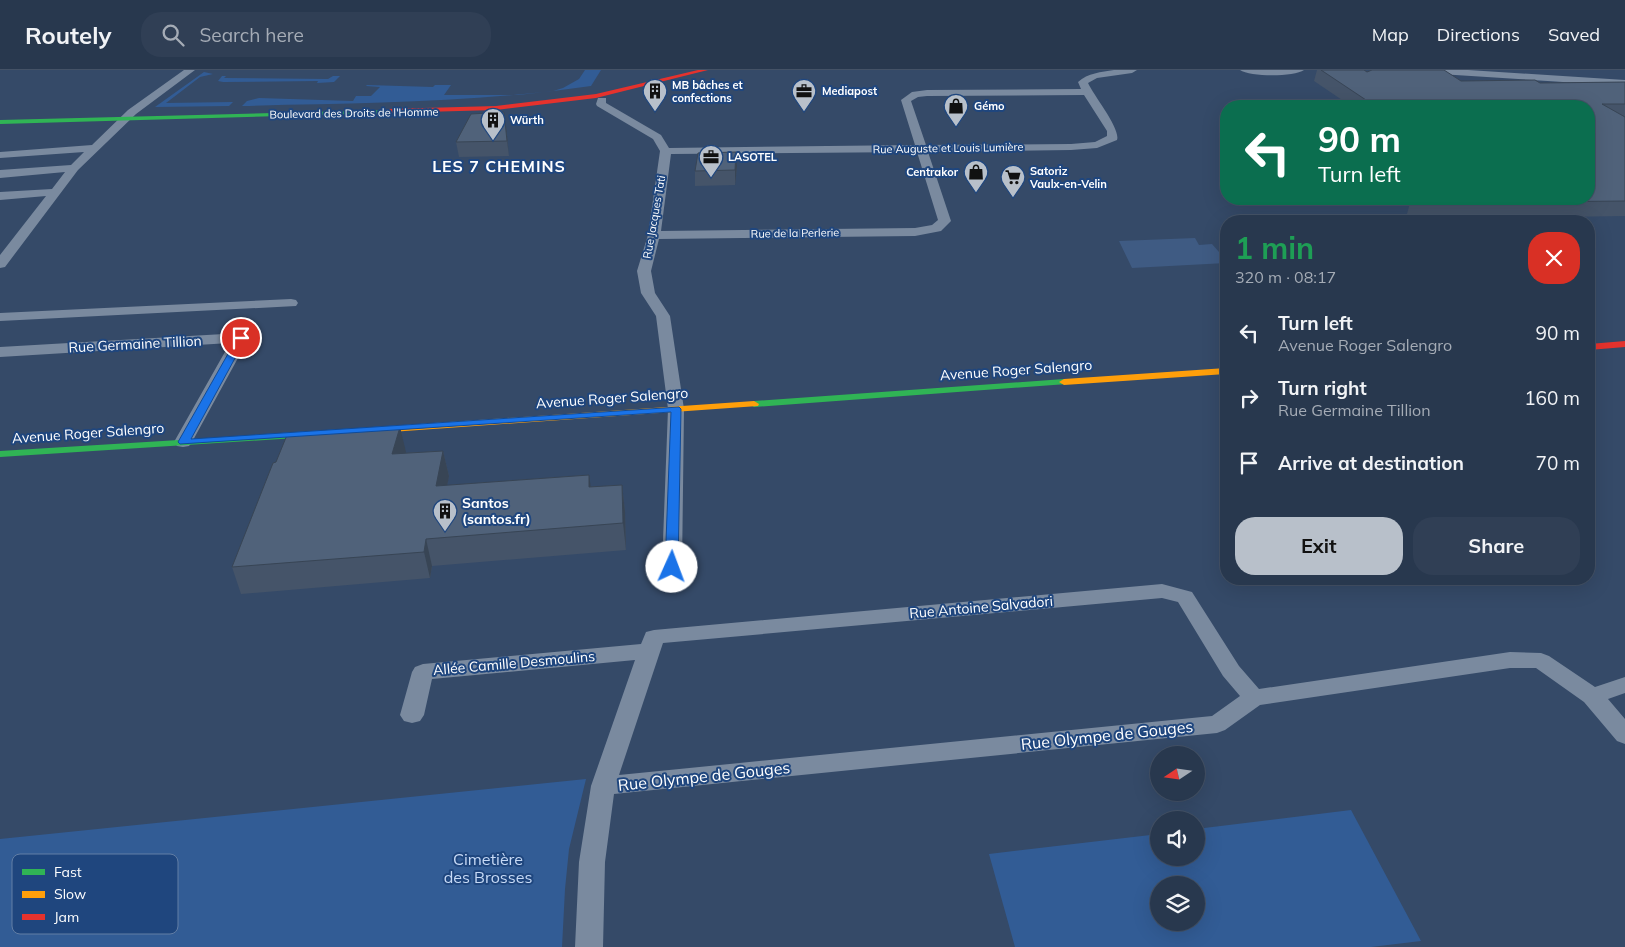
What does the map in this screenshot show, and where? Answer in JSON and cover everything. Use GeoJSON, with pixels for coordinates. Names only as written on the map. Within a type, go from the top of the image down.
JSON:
{"type":"FeatureCollection","features":[{"type":"Feature","properties":{"kind":"main road","name":"Boulevard des Droits de l'Homme"},"geometry":{"type":"LineString","coordinates":[[596,96],[680,70]]}},
{"type":"Feature","properties":{"kind":"main road","name":"Boulevard des Droits de l'Homme"},"geometry":{"type":"LineString","coordinates":[[0,122],[463,104],[532,98],[596,96],[705,70]]}},
{"type":"Feature","properties":{"kind":"main road","name":"Boulevard des Droits de l'Homme"},"geometry":{"type":"LineString","coordinates":[[0,115],[128,116]]}},
{"type":"Feature","properties":{"kind":"main road"},"geometry":{"type":"LineString","coordinates":[[1595,346],[1625,344]]}},
{"type":"Feature","properties":{"kind":"main road","name":"Avenue Roger Salengro"},"geometry":{"type":"LineString","coordinates":[[0,454],[1220,371]]}},
{"type":"Feature","properties":{"kind":"street"},"geometry":{"type":"LineString","coordinates":[[0,264],[74,168],[128,116],[190,70]]}},
{"type":"Feature","properties":{"kind":"street"},"geometry":{"type":"LineString","coordinates":[[920,148],[906,100],[916,94],[1086,92],[1083,82],[1088,78],[1132,70]]}},
{"type":"Feature","properties":{"kind":"street"},"geometry":{"type":"LineString","coordinates":[[1245,70],[1271,73],[1299,70]]}},
{"type":"Feature","properties":{"kind":"street"},"geometry":{"type":"LineString","coordinates":[[1424,70],[1625,83]]}},
{"type":"Feature","properties":{"kind":"street","name":"Rue Auguste et Louis Lumière"},"geometry":{"type":"LineString","coordinates":[[666,151],[1097,145],[1113,138],[1112,131],[1086,92]]}},
{"type":"Feature","properties":{"kind":"street"},"geometry":{"type":"LineString","coordinates":[[596,96],[601,104],[657,137],[666,151]]}},
{"type":"Feature","properties":{"kind":"street"},"geometry":{"type":"LineString","coordinates":[[0,155],[95,148]]}},
{"type":"Feature","properties":{"kind":"street","name":"Rue de la Perlerie"},"geometry":{"type":"LineString","coordinates":[[654,235],[915,232],[936,228],[945,221],[920,148]]}},
{"type":"Feature","properties":{"kind":"street","name":"Rue Jacques Tati"},"geometry":{"type":"LineString","coordinates":[[663,316],[648,293],[644,271],[654,235],[666,151]]}},
{"type":"Feature","properties":{"kind":"street"},"geometry":{"type":"LineString","coordinates":[[0,174],[74,168]]}},
{"type":"Feature","properties":{"kind":"street"},"geometry":{"type":"LineString","coordinates":[[0,196],[55,192]]}},
{"type":"Feature","properties":{"kind":"street"},"geometry":{"type":"LineString","coordinates":[[0,317],[291,303]]}},
{"type":"Feature","properties":{"kind":"street"},"geometry":{"type":"LineString","coordinates":[[663,316],[676,409],[672,567]]}},
{"type":"Feature","properties":{"kind":"street","name":"Rue Germaine Tillion"},"geometry":{"type":"LineString","coordinates":[[0,352],[241,338],[184,442]]}},
{"type":"Feature","properties":{"kind":"street","name":"Rue Antoine Salvadori"},"geometry":{"type":"LineString","coordinates":[[652,644],[1162,591],[1186,597],[1231,671],[1254,698]]}},
{"type":"Feature","properties":{"kind":"street"},"geometry":{"type":"LineString","coordinates":[[589,947],[592,862],[603,786],[652,644]]}},
{"type":"Feature","properties":{"kind":"street","name":"Allée Camille Desmoulins"},"geometry":{"type":"LineString","coordinates":[[412,715],[424,672],[652,644]]}},
{"type":"Feature","properties":{"kind":"street","name":"Rue Olympe de Gouges"},"geometry":{"type":"LineString","coordinates":[[603,786],[1217,724],[1254,698],[1510,660],[1542,661],[1592,696],[1625,735]]}},
{"type":"Feature","properties":{"kind":"street"},"geometry":{"type":"LineString","coordinates":[[1592,696],[1625,685]]}},
{"type":"Feature","properties":{"kind":"green space"},"geometry":{"type":"Polygon","coordinates":[[[585,70],[601,70],[591,86],[554,91],[579,79],[585,70]]]}},
{"type":"Feature","properties":{"kind":"green space"},"geometry":{"type":"Polygon","coordinates":[[[204,72],[213,74],[200,77],[166,103],[233,102],[229,106],[155,107],[204,72]]]}},
{"type":"Feature","properties":{"kind":"green space"},"geometry":{"type":"Polygon","coordinates":[[[222,76],[226,76],[224,78],[328,79],[333,76],[340,76],[334,82],[317,83],[318,81],[218,81],[222,76]]]}},
{"type":"Feature","properties":{"kind":"green space"},"geometry":{"type":"Polygon","coordinates":[[[367,85],[433,87],[435,85],[451,85],[444,95],[513,95],[373,103],[242,106],[247,101],[259,98],[353,101],[356,96],[371,96],[380,87],[367,85]]]}},
{"type":"Feature","properties":{"kind":"green space","name":"Cimetière des Brosses"},"geometry":{"type":"Polygon","coordinates":[[[586,779],[569,849],[562,947],[0,947],[0,839],[586,779]]]}},
{"type":"Feature","properties":{"kind":"green space"},"geometry":{"type":"Polygon","coordinates":[[[1351,810],[1421,941],[1371,947],[1015,947],[989,854],[1150,835],[1150,866],[1205,866],[1205,828],[1351,810]]]}},
{"type":"Feature","properties":{"kind":"shaded area"},"geometry":{"type":"Polygon","coordinates":[[[1195,238],[1199,245],[1212,244],[1220,253],[1220,263],[1132,268],[1119,241],[1195,238]]]}},
{"type":"Feature","properties":{"kind":"building"},"geometry":{"type":"Polygon","coordinates":[[[1321,70],[1364,70],[1367,72],[1372,70],[1444,70],[1461,81],[1535,80],[1540,83],[1625,82],[1625,104],[1602,104],[1625,117],[1625,201],[1595,201],[1595,100],[1366,100],[1321,70]]]}},
{"type":"Feature","properties":{"kind":"building"},"geometry":{"type":"Polygon","coordinates":[[[504,112],[507,141],[456,142],[471,114],[504,112]]]}},
{"type":"Feature","properties":{"kind":"building"},"geometry":{"type":"Polygon","coordinates":[[[736,152],[735,170],[695,171],[698,153],[736,152]]]}},
{"type":"Feature","properties":{"kind":"building","name":"Santos (santos.fr)"},"geometry":{"type":"Polygon","coordinates":[[[400,427],[392,454],[443,451],[436,486],[589,475],[589,487],[622,485],[623,523],[426,539],[424,552],[232,567],[273,463],[276,462],[287,435],[400,427]]]}},
{"type":"Feature","properties":{"kind":"traffic: fast"},"geometry":{"type":"LineString","coordinates":[[0,122],[387,111]]}},
{"type":"Feature","properties":{"kind":"traffic: fast"},"geometry":{"type":"LineString","coordinates":[[754,404],[1064,382]]}},
{"type":"Feature","properties":{"kind":"traffic: fast"},"geometry":{"type":"LineString","coordinates":[[0,454],[323,434]]}},
{"type":"Feature","properties":{"kind":"traffic: slow"},"geometry":{"type":"LineString","coordinates":[[1064,382],[1220,371]]}},
{"type":"Feature","properties":{"kind":"traffic: slow"},"geometry":{"type":"LineString","coordinates":[[363,431],[754,404]]}},
{"type":"Feature","properties":{"kind":"traffic: jam"},"geometry":{"type":"LineString","coordinates":[[387,111],[496,108],[596,96],[705,70]]}},
{"type":"Feature","properties":{"kind":"traffic: jam"},"geometry":{"type":"LineString","coordinates":[[1595,346],[1625,344]]}},
{"type":"Feature","properties":{"kind":"place","name":"MB bâches et confections"},"geometry":{"type":"Point","coordinates":[655,112]}},
{"type":"Feature","properties":{"kind":"place","name":"Mediapost"},"geometry":{"type":"Point","coordinates":[804,112]}},
{"type":"Feature","properties":{"kind":"place","name":"Gémo"},"geometry":{"type":"Point","coordinates":[956,127]}},
{"type":"Feature","properties":{"kind":"place","name":"Würth"},"geometry":{"type":"Point","coordinates":[493,141]}},
{"type":"Feature","properties":{"kind":"place","name":"LASOTEL"},"geometry":{"type":"Point","coordinates":[711,178]}},
{"type":"Feature","properties":{"kind":"place","name":"Centrakor"},"geometry":{"type":"Point","coordinates":[976,193]}},
{"type":"Feature","properties":{"kind":"place","name":"Satoriz Vaulx-en-Velin"},"geometry":{"type":"Point","coordinates":[1013,198]}},
{"type":"Feature","properties":{"kind":"place","name":"Santos (santos.fr)"},"geometry":{"type":"Point","coordinates":[445,532]}},
{"type":"Feature","properties":{"kind":"district","name":"LES 7 CHEMINS"},"geometry":{"type":"Point","coordinates":[499,166]}},
{"type":"Feature","properties":{"kind":"route"},"geometry":{"type":"LineString","coordinates":[[241,338],[184,442],[676,409],[672,567]]}}]}
